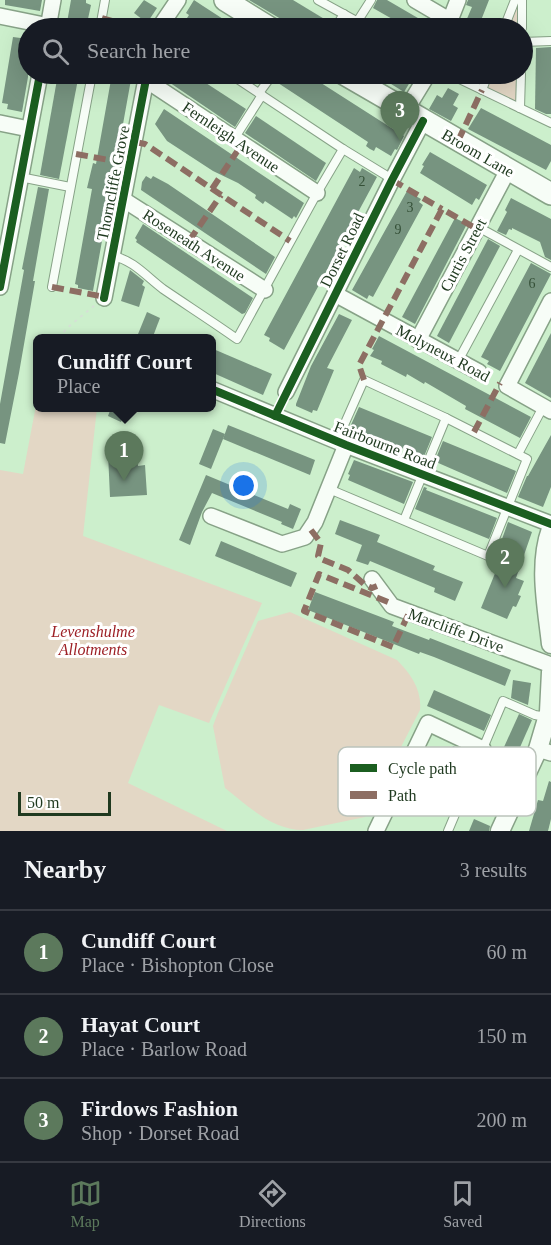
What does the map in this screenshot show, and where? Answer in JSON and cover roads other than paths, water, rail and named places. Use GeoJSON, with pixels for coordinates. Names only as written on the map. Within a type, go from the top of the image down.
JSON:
{"type":"FeatureCollection","features":[{"type":"Feature","properties":{"kind":"main road"},"geometry":{"type":"LineString","coordinates":[[225,0],[254,18]]}},
{"type":"Feature","properties":{"kind":"main road","name":"Broom Lane"},"geometry":{"type":"LineString","coordinates":[[361,84],[551,194]]}},
{"type":"Feature","properties":{"kind":"street"},"geometry":{"type":"LineString","coordinates":[[50,18],[53,0]]}},
{"type":"Feature","properties":{"kind":"street"},"geometry":{"type":"LineString","coordinates":[[167,18],[178,0]]}},
{"type":"Feature","properties":{"kind":"street"},"geometry":{"type":"LineString","coordinates":[[415,0],[440,18]]}},
{"type":"Feature","properties":{"kind":"street"},"geometry":{"type":"LineString","coordinates":[[450,18],[458,0]]}},
{"type":"Feature","properties":{"kind":"street"},"geometry":{"type":"LineString","coordinates":[[0,17],[18,21]]}},
{"type":"Feature","properties":{"kind":"street"},"geometry":{"type":"LineString","coordinates":[[0,287],[4,241],[20,177],[38,84]]}},
{"type":"Feature","properties":{"kind":"street","name":"Thorncliffe Grove"},"geometry":{"type":"LineString","coordinates":[[104,298],[146,84]]}},
{"type":"Feature","properties":{"kind":"street","name":"Fernleigh Avenue"},"geometry":{"type":"LineString","coordinates":[[157,84],[234,139],[317,193]]}},
{"type":"Feature","properties":{"kind":"street","name":"Dorset Road"},"geometry":{"type":"LineString","coordinates":[[286,392],[392,179],[425,84]]}},
{"type":"Feature","properties":{"kind":"street"},"geometry":{"type":"LineString","coordinates":[[0,123],[30,129]]}},
{"type":"Feature","properties":{"kind":"street","name":"Curtis Street"},"geometry":{"type":"LineString","coordinates":[[418,340],[508,170]]}},
{"type":"Feature","properties":{"kind":"street","name":"Roseneath Avenue"},"geometry":{"type":"LineString","coordinates":[[124,200],[265,290]]}},
{"type":"Feature","properties":{"kind":"street","name":"Molyneux Road"},"geometry":{"type":"LineString","coordinates":[[335,294],[479,372]]}},
{"type":"Feature","properties":{"kind":"street","name":"Molyneux Road"},"geometry":{"type":"LineString","coordinates":[[547,409],[507,386],[551,300]]}},
{"type":"Feature","properties":{"kind":"street","name":"Fairbourne Road"},"geometry":{"type":"LineString","coordinates":[[216,391],[342,443],[551,524]]}},
{"type":"Feature","properties":{"kind":"street"},"geometry":{"type":"LineString","coordinates":[[211,516],[282,544],[305,537],[329,489],[342,443]]}},
{"type":"Feature","properties":{"kind":"street"},"geometry":{"type":"LineString","coordinates":[[551,529],[546,542],[544,561],[551,644]]}},
{"type":"Feature","properties":{"kind":"street","name":"Marcliffe Drive"},"geometry":{"type":"LineString","coordinates":[[372,579],[392,606],[551,665]]}},
{"type":"Feature","properties":{"kind":"street"},"geometry":{"type":"LineString","coordinates":[[536,766],[544,751],[551,672]]}},
{"type":"Feature","properties":{"kind":"street"},"geometry":{"type":"LineString","coordinates":[[416,747],[428,723],[479,747]]}},
{"type":"Feature","properties":{"kind":"street"},"geometry":{"type":"LineString","coordinates":[[376,831],[383,816]]}},
{"type":"Feature","properties":{"kind":"street"},"geometry":{"type":"LineString","coordinates":[[500,831],[508,816]]}},
{"type":"Feature","properties":{"kind":"lane"},"geometry":{"type":"LineString","coordinates":[[102,18],[105,0]]}},
{"type":"Feature","properties":{"kind":"lane"},"geometry":{"type":"LineString","coordinates":[[318,0],[350,18]]}},
{"type":"Feature","properties":{"kind":"lane"},"geometry":{"type":"LineString","coordinates":[[360,18],[371,0]]}},
{"type":"Feature","properties":{"kind":"lane"},"geometry":{"type":"LineString","coordinates":[[508,18],[515,0]]}},
{"type":"Feature","properties":{"kind":"lane"},"geometry":{"type":"LineString","coordinates":[[522,0],[522,18]]}},
{"type":"Feature","properties":{"kind":"lane"},"geometry":{"type":"LineString","coordinates":[[341,18],[344,14]]}},
{"type":"Feature","properties":{"kind":"lane"},"geometry":{"type":"LineString","coordinates":[[533,42],[551,41]]}},
{"type":"Feature","properties":{"kind":"lane"},"geometry":{"type":"LineString","coordinates":[[52,287],[90,84]]}},
{"type":"Feature","properties":{"kind":"lane"},"geometry":{"type":"LineString","coordinates":[[246,84],[392,179]]}},
{"type":"Feature","properties":{"kind":"lane"},"geometry":{"type":"LineString","coordinates":[[234,139],[267,84]]}},
{"type":"Feature","properties":{"kind":"lane"},"geometry":{"type":"LineString","coordinates":[[470,84],[551,123]]}},
{"type":"Feature","properties":{"kind":"lane"},"geometry":{"type":"LineString","coordinates":[[482,90],[484,84]]}},
{"type":"Feature","properties":{"kind":"lane"},"geometry":{"type":"LineString","coordinates":[[520,108],[521,84]]}},
{"type":"Feature","properties":{"kind":"lane"},"geometry":{"type":"LineString","coordinates":[[113,256],[123,258],[237,339],[343,149]]}},
{"type":"Feature","properties":{"kind":"lane"},"geometry":{"type":"LineString","coordinates":[[20,177],[70,187]]}},
{"type":"Feature","properties":{"kind":"lane"},"geometry":{"type":"LineString","coordinates":[[478,227],[551,267]]}},
{"type":"Feature","properties":{"kind":"lane"},"geometry":{"type":"LineString","coordinates":[[458,361],[518,250]]}},
{"type":"Feature","properties":{"kind":"lane"},"geometry":{"type":"LineString","coordinates":[[329,489],[488,556],[527,459],[364,380],[342,443]]}},
{"type":"Feature","properties":{"kind":"lane"},"geometry":{"type":"LineString","coordinates":[[518,454],[547,409]]}},
{"type":"Feature","properties":{"kind":"lane"},"geometry":{"type":"LineString","coordinates":[[404,520],[446,418]]}},
{"type":"Feature","properties":{"kind":"lane"},"geometry":{"type":"LineString","coordinates":[[484,747],[503,701],[535,715],[547,717]]}},
{"type":"Feature","properties":{"kind":"lane"},"geometry":{"type":"LineString","coordinates":[[448,831],[454,816]]}},
{"type":"Feature","properties":{"kind":"place","name":"Firdows Fashion"},"geometry":{"type":"Point","coordinates":[400,141]}},
{"type":"Feature","properties":{"kind":"place","name":"Cundiff Court"},"geometry":{"type":"Point","coordinates":[124,481]}},
{"type":"Feature","properties":{"kind":"place","name":"Hayat Court"},"geometry":{"type":"Point","coordinates":[505,588]}},
{"type":"Feature","properties":{"kind":"park label","name":"Levenshulme Allotments"},"geometry":{"type":"Point","coordinates":[93,640]}}]}
